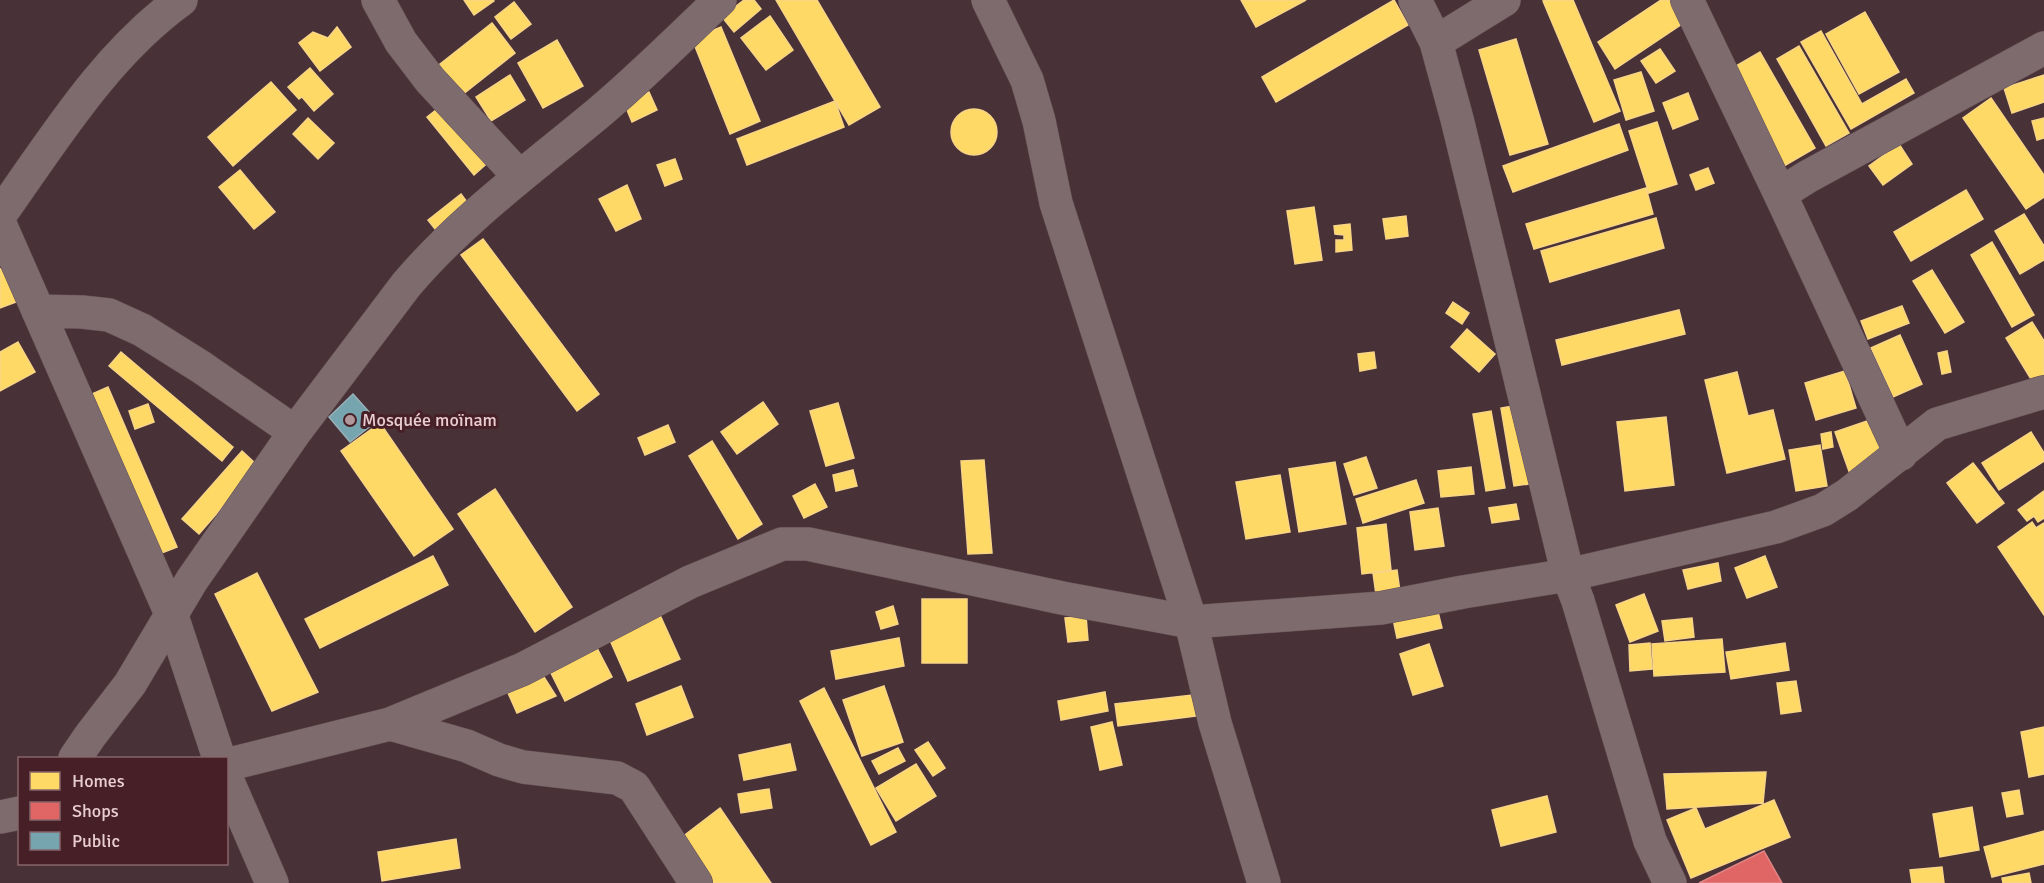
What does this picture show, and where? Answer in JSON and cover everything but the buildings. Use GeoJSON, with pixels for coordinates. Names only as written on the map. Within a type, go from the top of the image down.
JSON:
{"type":"FeatureCollection","features":[{"type":"Feature","properties":{"kind":"street"},"geometry":{"type":"LineString","coordinates":[[0,215],[110,65],[162,14],[181,0]]}},
{"type":"Feature","properties":{"kind":"street"},"geometry":{"type":"LineString","coordinates":[[378,0],[401,42],[430,80],[519,176]]}},
{"type":"Feature","properties":{"kind":"street"},"geometry":{"type":"LineString","coordinates":[[76,757],[130,684],[192,580],[295,432],[422,267],[519,176],[628,87],[720,0]]}},
{"type":"Feature","properties":{"kind":"street"},"geometry":{"type":"LineString","coordinates":[[988,0],[1027,80],[1039,121],[1065,236],[1191,622],[1215,723],[1264,883]]}},
{"type":"Feature","properties":{"kind":"street"},"geometry":{"type":"LineString","coordinates":[[1415,0],[1436,42],[1568,575],[1578,601],[1650,841],[1670,883]]}},
{"type":"Feature","properties":{"kind":"street"},"geometry":{"type":"LineString","coordinates":[[1436,42],[1504,0]]}},
{"type":"Feature","properties":{"kind":"street"},"geometry":{"type":"LineString","coordinates":[[1687,0],[1901,454]]}},
{"type":"Feature","properties":{"kind":"street"},"geometry":{"type":"LineString","coordinates":[[1780,194],[1807,177],[2044,48]]}},
{"type":"Feature","properties":{"kind":"street"},"geometry":{"type":"LineString","coordinates":[[0,224],[172,616],[218,757]]}},
{"type":"Feature","properties":{"kind":"street"},"geometry":{"type":"LineString","coordinates":[[38,311],[109,315],[142,330],[201,367],[295,432]]}},
{"type":"Feature","properties":{"kind":"street"},"geometry":{"type":"LineString","coordinates":[[228,764],[390,723],[523,669],[690,582],[782,544],[792,542],[808,544],[1062,598],[1191,622],[1381,608],[1568,575],[1776,527],[1823,510],[1847,495],[1937,424],[2044,392]]}},
{"type":"Feature","properties":{"kind":"street"},"geometry":{"type":"LineString","coordinates":[[390,723],[467,746],[499,760],[523,767],[627,781],[634,786],[696,883]]}},
{"type":"Feature","properties":{"kind":"street"},"geometry":{"type":"LineString","coordinates":[[228,782],[272,883]]}},
{"type":"Feature","properties":{"kind":"street"},"geometry":{"type":"LineString","coordinates":[[0,817],[18,813]]}},
{"type":"Feature","properties":{"kind":"place","name":"Mosquée moïnam"},"geometry":{"type":"Point","coordinates":[350,420]}}]}
